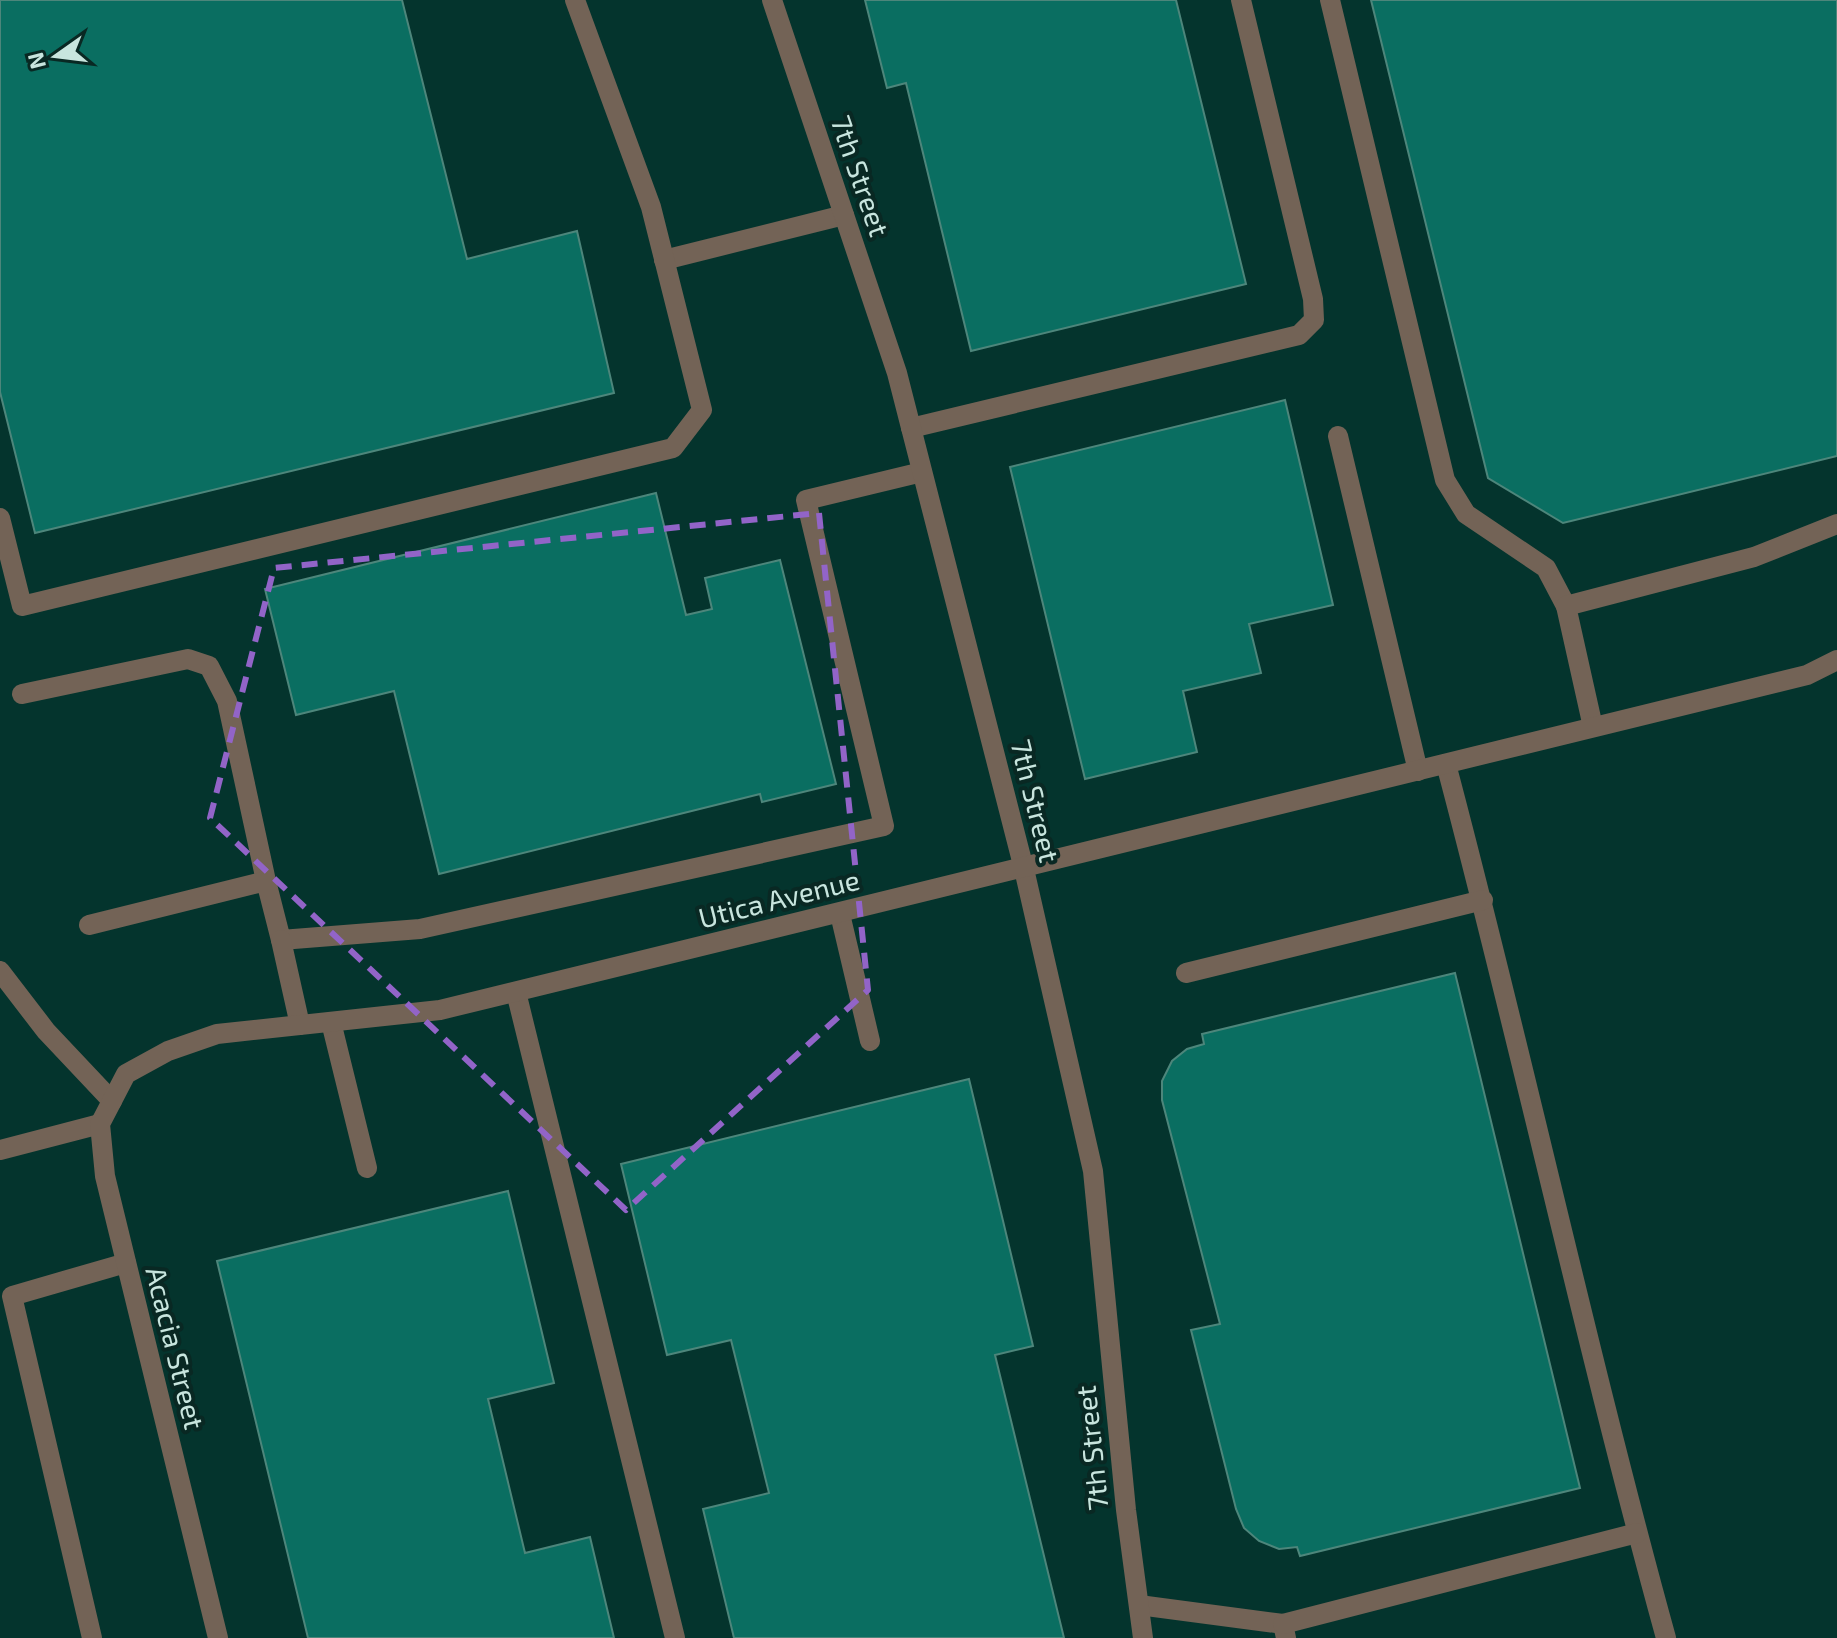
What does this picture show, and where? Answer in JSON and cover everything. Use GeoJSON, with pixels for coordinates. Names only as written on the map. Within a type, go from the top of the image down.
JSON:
{"type":"FeatureCollection","features":[{"type":"Feature","properties":{"kind":"street"},"geometry":{"type":"LineString","coordinates":[[0,518],[22,606],[673,448],[702,410],[651,207],[575,0]]}},
{"type":"Feature","properties":{"kind":"street","name":"7th Street"},"geometry":{"type":"LineString","coordinates":[[772,0],[897,373],[1024,869],[1093,1171],[1126,1510],[1143,1638]]}},
{"type":"Feature","properties":{"kind":"street"},"geometry":{"type":"LineString","coordinates":[[911,428],[1299,335],[1314,320],[1313,299],[1241,0]]}},
{"type":"Feature","properties":{"kind":"street"},"geometry":{"type":"LineString","coordinates":[[1330,0],[1445,480],[1466,514],[1546,568],[1566,606],[1593,727]]}},
{"type":"Feature","properties":{"kind":"street"},"geometry":{"type":"LineString","coordinates":[[664,260],[844,215]]}},
{"type":"Feature","properties":{"kind":"street"},"geometry":{"type":"LineString","coordinates":[[1338,436],[1418,771]]}},
{"type":"Feature","properties":{"kind":"street"},"geometry":{"type":"LineString","coordinates":[[281,940],[420,929],[884,826],[806,500],[922,472]]}},
{"type":"Feature","properties":{"kind":"street"},"geometry":{"type":"LineString","coordinates":[[1566,606],[1754,557],[1837,524]]}},
{"type":"Feature","properties":{"kind":"street"},"geometry":{"type":"LineString","coordinates":[[22,694],[188,659],[209,666],[227,701],[300,1025]]}},
{"type":"Feature","properties":{"kind":"street","name":"Utica Avenue"},"geometry":{"type":"LineString","coordinates":[[112,1101],[126,1074],[168,1051],[217,1034],[440,1010],[1807,675],[1837,660]]}},
{"type":"Feature","properties":{"kind":"street"},"geometry":{"type":"LineString","coordinates":[[1446,764],[1483,900],[1637,1533],[1666,1638]]}},
{"type":"Feature","properties":{"kind":"street"},"geometry":{"type":"LineString","coordinates":[[89,925],[266,881]]}},
{"type":"Feature","properties":{"kind":"street"},"geometry":{"type":"LineString","coordinates":[[1186,973],[1483,900]]}},
{"type":"Feature","properties":{"kind":"street"},"geometry":{"type":"LineString","coordinates":[[840,914],[870,1041]]}},
{"type":"Feature","properties":{"kind":"street"},"geometry":{"type":"LineString","coordinates":[[0,971],[46,1031],[112,1101],[100,1124],[0,1150]]}},
{"type":"Feature","properties":{"kind":"street"},"geometry":{"type":"LineString","coordinates":[[516,992],[675,1638]]}},
{"type":"Feature","properties":{"kind":"street"},"geometry":{"type":"LineString","coordinates":[[331,1022],[367,1168]]}},
{"type":"Feature","properties":{"kind":"street","name":"Acacia Street"},"geometry":{"type":"LineString","coordinates":[[100,1124],[105,1176],[218,1638]]}},
{"type":"Feature","properties":{"kind":"street"},"geometry":{"type":"LineString","coordinates":[[92,1638],[6,1298],[126,1263]]}},
{"type":"Feature","properties":{"kind":"street"},"geometry":{"type":"LineString","coordinates":[[1139,1605],[1284,1631],[1637,1533]]}},
{"type":"Feature","properties":{"kind":"highlighted area"},"geometry":{"type":"Polygon","coordinates":[[[819,513],[868,990],[626,1210],[210,818],[274,568],[819,513]]]}},
{"type":"Feature","properties":{"kind":"building"},"geometry":{"type":"Polygon","coordinates":[[[0,0],[402,0],[467,259],[577,231],[614,393],[35,533],[0,392],[0,0]]]}},
{"type":"Feature","properties":{"kind":"building"},"geometry":{"type":"Polygon","coordinates":[[[865,0],[1176,0],[1246,284],[971,351],[906,83],[887,88],[865,0]]]}},
{"type":"Feature","properties":{"kind":"building"},"geometry":{"type":"Polygon","coordinates":[[[1371,0],[1837,0],[1837,456],[1563,523],[1488,478],[1371,0]]]}},
{"type":"Feature","properties":{"kind":"building"},"geometry":{"type":"Polygon","coordinates":[[[1285,400],[1333,605],[1249,624],[1261,673],[1183,691],[1197,752],[1085,779],[1010,467],[1285,400]]]}},
{"type":"Feature","properties":{"kind":"building"},"geometry":{"type":"Polygon","coordinates":[[[656,493],[686,615],[712,609],[705,578],[780,560],[836,784],[762,802],[760,794],[439,874],[394,691],[296,715],[265,589],[656,493]]]}},
{"type":"Feature","properties":{"kind":"building"},"geometry":{"type":"Polygon","coordinates":[[[1455,973],[1580,1488],[1300,1556],[1297,1547],[1279,1549],[1259,1541],[1244,1528],[1236,1509],[1191,1330],[1220,1324],[1162,1100],[1162,1081],[1172,1061],[1187,1049],[1204,1044],[1202,1034],[1455,973]]]}},
{"type":"Feature","properties":{"kind":"building"},"geometry":{"type":"Polygon","coordinates":[[[969,1079],[1033,1346],[995,1355],[1064,1638],[734,1638],[703,1509],[769,1493],[731,1340],[667,1355],[621,1164],[969,1079]]]}},
{"type":"Feature","properties":{"kind":"building"},"geometry":{"type":"Polygon","coordinates":[[[508,1191],[554,1383],[488,1399],[525,1553],[590,1537],[614,1638],[308,1638],[217,1261],[508,1191]]]}}]}
